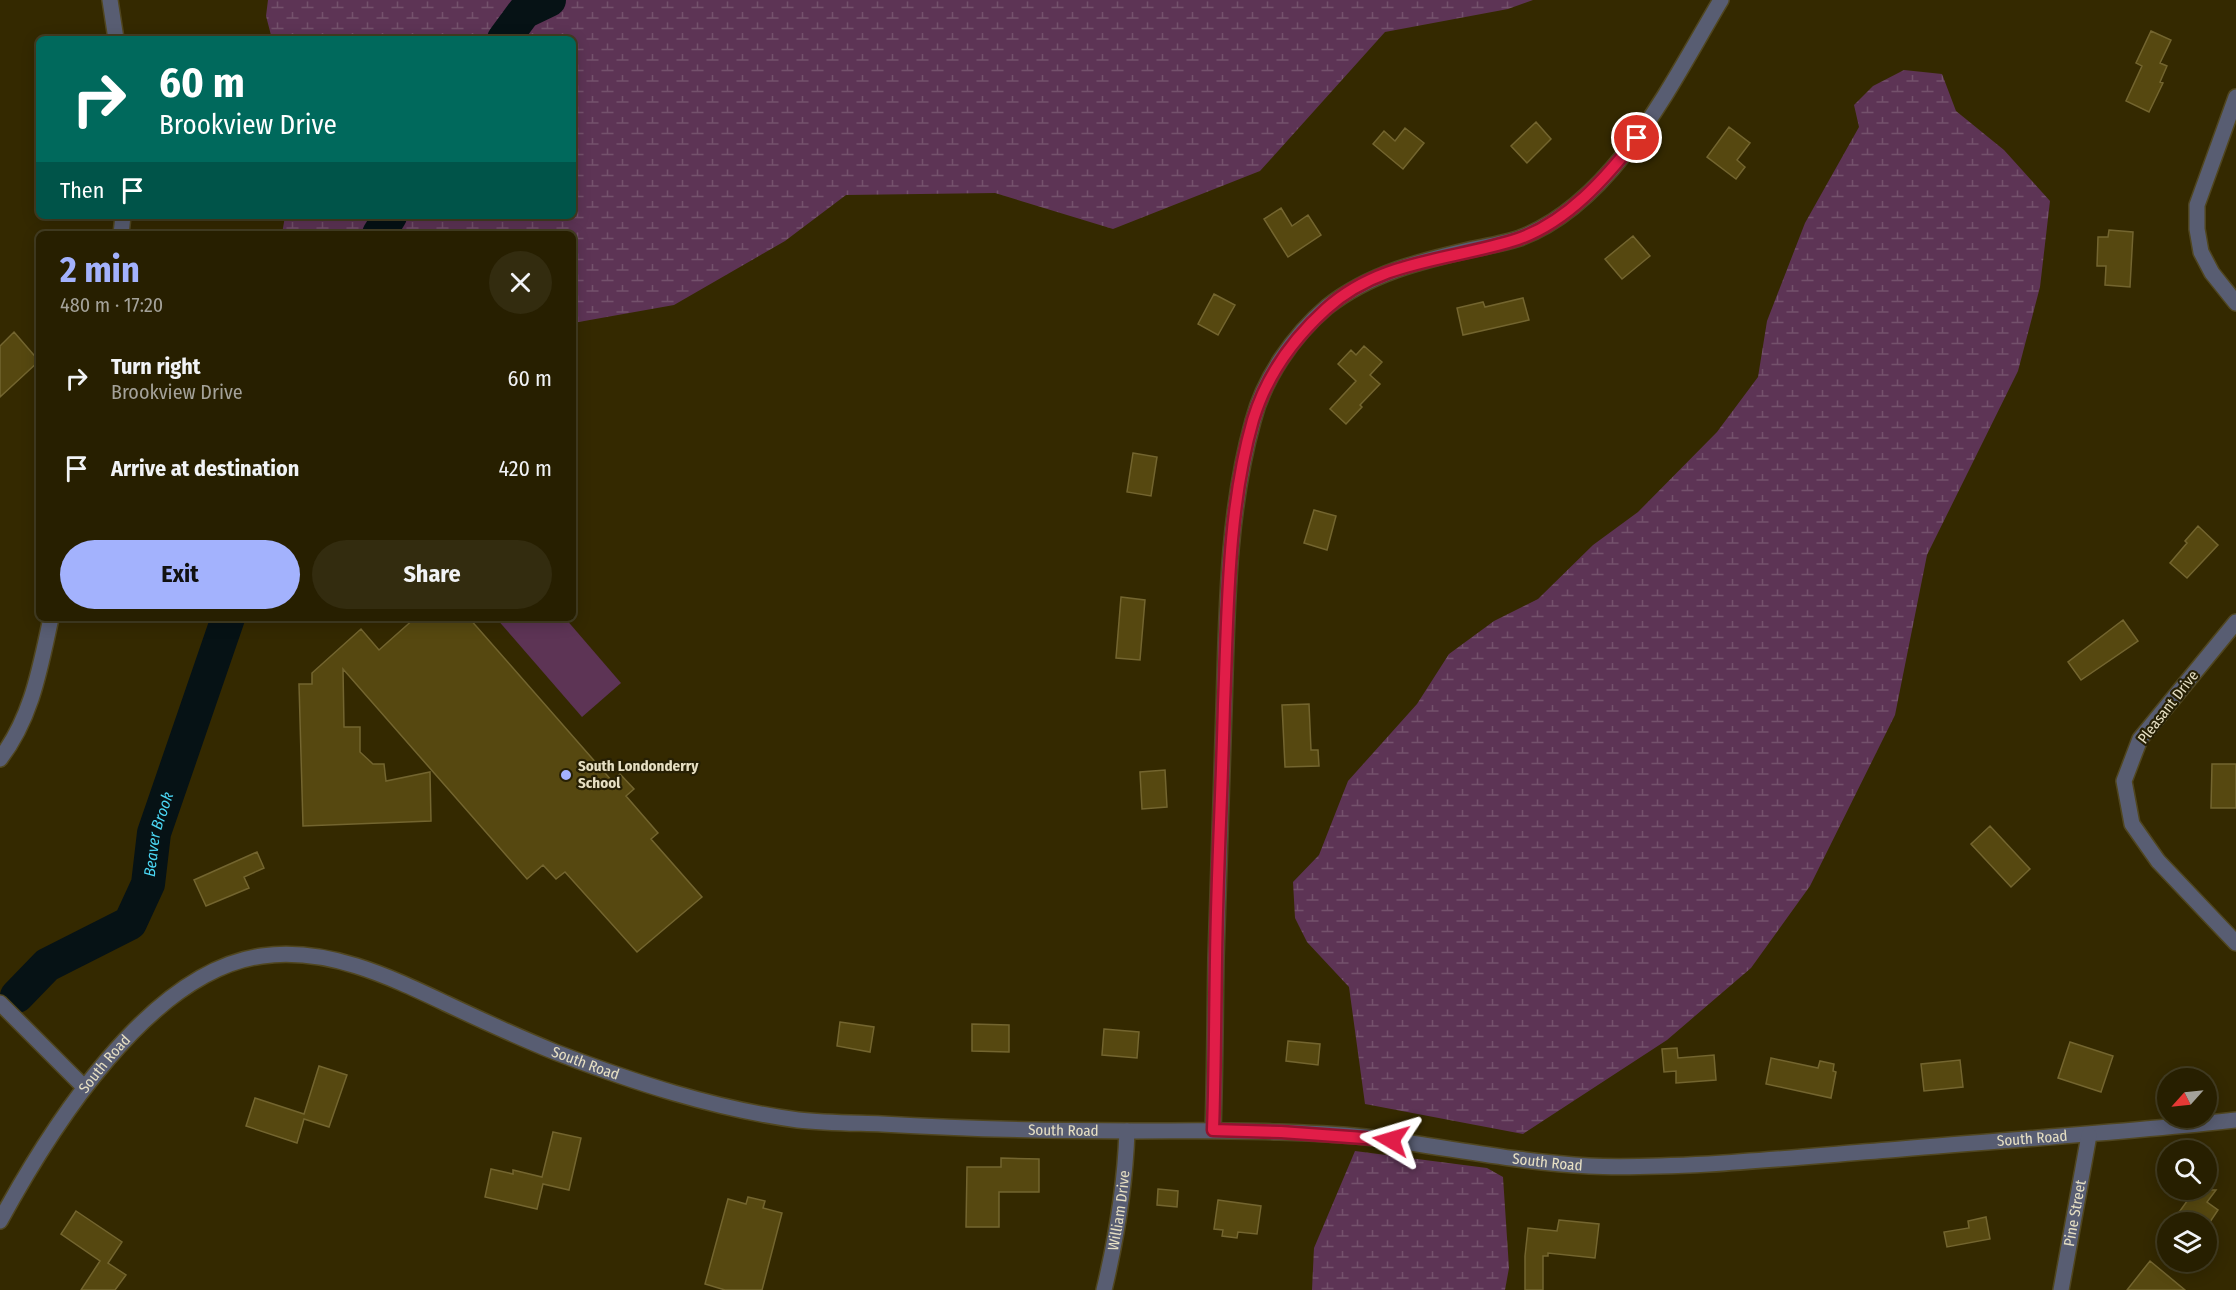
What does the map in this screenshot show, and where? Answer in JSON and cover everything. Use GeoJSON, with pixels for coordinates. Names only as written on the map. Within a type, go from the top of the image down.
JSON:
{"type":"FeatureCollection","features":[{"type":"Feature","properties":{"kind":"street"},"geometry":{"type":"LineString","coordinates":[[110,0],[116,36]]}},
{"type":"Feature","properties":{"kind":"street"},"geometry":{"type":"LineString","coordinates":[[1213,1130],[1226,645],[1238,486],[1253,419],[1261,398],[1277,368],[1296,340],[1328,307],[1365,282],[1407,265],[1518,239],[1539,229],[1576,204],[1609,174],[1637,138],[1721,0]]}},
{"type":"Feature","properties":{"kind":"street"},"geometry":{"type":"LineString","coordinates":[[2236,97],[2197,205],[2197,229],[2201,252],[2212,273],[2236,303]]}},
{"type":"Feature","properties":{"kind":"street"},"geometry":{"type":"LineString","coordinates":[[0,759],[8,749],[34,694],[50,621]]}},
{"type":"Feature","properties":{"kind":"street","name":"Pleasant Drive"},"geometry":{"type":"LineString","coordinates":[[2236,622],[2140,739],[2124,781],[2132,824],[2158,861],[2236,943]]}},
{"type":"Feature","properties":{"kind":"street","name":"South Road"},"geometry":{"type":"LineString","coordinates":[[0,1003],[84,1088],[121,1044],[174,994],[200,977],[225,965],[256,956],[313,955],[352,964],[412,988],[557,1053],[687,1097],[798,1120],[956,1129],[1213,1130],[1369,1137],[1524,1160],[1591,1167],[1658,1167],[1769,1160],[2039,1137],[2089,1135],[2236,1120]]}},
{"type":"Feature","properties":{"kind":"street"},"geometry":{"type":"LineString","coordinates":[[0,1221],[84,1088]]}},
{"type":"Feature","properties":{"kind":"street","name":"William Drive"},"geometry":{"type":"LineString","coordinates":[[1104,1290],[1118,1234],[1126,1171],[1127,1131]]}},
{"type":"Feature","properties":{"kind":"street","name":"Pine Street"},"geometry":{"type":"LineString","coordinates":[[2061,1290],[2089,1135]]}},
{"type":"Feature","properties":{"kind":"green space"},"geometry":{"type":"Polygon","coordinates":[[[268,0],[1533,0],[1508,9],[1385,32],[1260,171],[1113,229],[995,193],[846,195],[785,241],[674,305],[576,322],[576,231],[282,231],[284,219],[576,219],[576,36],[271,36],[266,16],[268,0]]]}},
{"type":"Feature","properties":{"kind":"green space"},"geometry":{"type":"Polygon","coordinates":[[[1904,70],[1942,74],[1956,111],[2004,150],[2050,201],[2040,287],[2018,371],[1927,555],[1895,715],[1810,886],[1751,968],[1667,1040],[1523,1134],[1365,1104],[1349,987],[1307,942],[1295,918],[1293,882],[1319,855],[1348,781],[1417,704],[1449,654],[1494,621],[1538,599],[1593,545],[1638,512],[1717,432],[1758,377],[1767,321],[1805,223],[1859,127],[1854,105],[1873,86],[1904,70]]]}},
{"type":"Feature","properties":{"kind":"green space"},"geometry":{"type":"Polygon","coordinates":[[[499,621],[568,621],[621,683],[582,717],[499,621]]]}},
{"type":"Feature","properties":{"kind":"green space"},"geometry":{"type":"Polygon","coordinates":[[[1355,1151],[1487,1168],[1503,1177],[1509,1268],[1505,1290],[1312,1290],[1314,1248],[1355,1151]]]}},
{"type":"Feature","properties":{"kind":"building"},"geometry":{"type":"Polygon","coordinates":[[[2151,31],[2171,40],[2160,63],[2167,66],[2160,82],[2163,83],[2149,112],[2126,101],[2142,66],[2136,63],[2151,31]]]}},
{"type":"Feature","properties":{"kind":"building"},"geometry":{"type":"Polygon","coordinates":[[[1536,122],[1551,139],[1527,163],[1511,146],[1536,122]]]}},
{"type":"Feature","properties":{"kind":"building"},"geometry":{"type":"Polygon","coordinates":[[[1729,127],[1750,143],[1737,160],[1745,167],[1736,179],[1707,157],[1729,127]]]}},
{"type":"Feature","properties":{"kind":"building"},"geometry":{"type":"Polygon","coordinates":[[[1405,128],[1424,143],[1403,169],[1373,144],[1384,131],[1395,141],[1405,128]]]}},
{"type":"Feature","properties":{"kind":"building"},"geometry":{"type":"Polygon","coordinates":[[[1281,208],[1292,226],[1308,215],[1321,235],[1288,257],[1264,219],[1281,208]]]}},
{"type":"Feature","properties":{"kind":"building"},"geometry":{"type":"Polygon","coordinates":[[[2109,230],[2133,232],[2130,287],[2105,285],[2106,266],[2097,266],[2098,237],[2108,237],[2109,230]]]}},
{"type":"Feature","properties":{"kind":"building"},"geometry":{"type":"Polygon","coordinates":[[[1633,236],[1650,256],[1622,279],[1605,259],[1633,236]]]}},
{"type":"Feature","properties":{"kind":"building"},"geometry":{"type":"Polygon","coordinates":[[[1214,294],[1235,305],[1218,335],[1198,324],[1214,294]]]}},
{"type":"Feature","properties":{"kind":"building"},"geometry":{"type":"Polygon","coordinates":[[[1523,298],[1529,320],[1463,335],[1457,308],[1483,302],[1485,307],[1523,298]]]}},
{"type":"Feature","properties":{"kind":"building"},"geometry":{"type":"Polygon","coordinates":[[[14,332],[36,358],[36,364],[0,397],[0,346],[14,332]]]}},
{"type":"Feature","properties":{"kind":"building"},"geometry":{"type":"Polygon","coordinates":[[[1364,346],[1382,362],[1370,375],[1380,384],[1346,424],[1330,409],[1356,381],[1338,364],[1351,350],[1356,355],[1364,346]]]}},
{"type":"Feature","properties":{"kind":"building"},"geometry":{"type":"Polygon","coordinates":[[[1133,453],[1157,457],[1151,496],[1127,492],[1133,453]]]}},
{"type":"Feature","properties":{"kind":"building"},"geometry":{"type":"Polygon","coordinates":[[[1314,510],[1336,516],[1327,550],[1304,543],[1314,510]]]}},
{"type":"Feature","properties":{"kind":"building"},"geometry":{"type":"Polygon","coordinates":[[[2198,526],[2218,545],[2187,578],[2170,563],[2198,526]]]}},
{"type":"Feature","properties":{"kind":"building"},"geometry":{"type":"Polygon","coordinates":[[[1121,597],[1145,600],[1140,660],[1116,658],[1121,597]]]}},
{"type":"Feature","properties":{"kind":"building"},"geometry":{"type":"Polygon","coordinates":[[[2123,620],[2138,641],[2081,680],[2068,662],[2123,620]]]}},
{"type":"Feature","properties":{"kind":"building"},"geometry":{"type":"Polygon","coordinates":[[[412,621],[472,621],[612,781],[620,774],[634,789],[626,796],[658,833],[651,839],[702,897],[637,952],[565,872],[556,879],[543,865],[527,879],[343,669],[344,727],[360,727],[360,752],[373,764],[384,764],[386,781],[430,772],[431,821],[303,826],[299,684],[312,684],[312,673],[361,629],[379,650],[412,621]]]}},
{"type":"Feature","properties":{"kind":"building"},"geometry":{"type":"Polygon","coordinates":[[[1309,704],[1311,750],[1318,750],[1319,766],[1285,767],[1282,705],[1309,704]]]}},
{"type":"Feature","properties":{"kind":"building"},"geometry":{"type":"Polygon","coordinates":[[[2212,764],[2236,764],[2236,808],[2211,808],[2212,764]]]}},
{"type":"Feature","properties":{"kind":"building"},"geometry":{"type":"Polygon","coordinates":[[[1165,770],[1167,807],[1142,809],[1140,772],[1165,770]]]}},
{"type":"Feature","properties":{"kind":"building"},"geometry":{"type":"Polygon","coordinates":[[[1990,826],[2030,869],[2011,887],[1971,844],[1990,826]]]}},
{"type":"Feature","properties":{"kind":"building"},"geometry":{"type":"Polygon","coordinates":[[[257,852],[264,868],[244,877],[249,888],[206,906],[194,880],[257,852]]]}},
{"type":"Feature","properties":{"kind":"building"},"geometry":{"type":"Polygon","coordinates":[[[840,1022],[874,1027],[870,1052],[837,1046],[840,1022]]]}},
{"type":"Feature","properties":{"kind":"building"},"geometry":{"type":"Polygon","coordinates":[[[972,1024],[1009,1025],[1009,1052],[972,1051],[972,1024]]]}},
{"type":"Feature","properties":{"kind":"building"},"geometry":{"type":"Polygon","coordinates":[[[1104,1029],[1139,1032],[1137,1058],[1102,1055],[1104,1029]]]}},
{"type":"Feature","properties":{"kind":"building"},"geometry":{"type":"Polygon","coordinates":[[[1288,1041],[1320,1044],[1318,1065],[1286,1061],[1288,1041]]]}},
{"type":"Feature","properties":{"kind":"building"},"geometry":{"type":"Polygon","coordinates":[[[2070,1042],[2113,1056],[2101,1092],[2058,1078],[2070,1042]]]}},
{"type":"Feature","properties":{"kind":"building"},"geometry":{"type":"Polygon","coordinates":[[[1677,1048],[1678,1058],[1714,1055],[1716,1080],[1676,1083],[1676,1071],[1664,1072],[1662,1049],[1677,1048]]]}},
{"type":"Feature","properties":{"kind":"building"},"geometry":{"type":"Polygon","coordinates":[[[1771,1058],[1818,1068],[1820,1061],[1834,1064],[1833,1071],[1836,1072],[1831,1098],[1766,1084],[1771,1058]]]}},
{"type":"Feature","properties":{"kind":"building"},"geometry":{"type":"Polygon","coordinates":[[[1960,1060],[1963,1087],[1924,1091],[1921,1064],[1960,1060]]]}},
{"type":"Feature","properties":{"kind":"building"},"geometry":{"type":"Polygon","coordinates":[[[319,1066],[347,1075],[329,1127],[304,1119],[297,1143],[246,1126],[255,1098],[304,1114],[319,1066]]]}},
{"type":"Feature","properties":{"kind":"building"},"geometry":{"type":"Polygon","coordinates":[[[553,1132],[581,1138],[569,1190],[543,1184],[537,1209],[485,1197],[491,1169],[513,1174],[513,1170],[542,1177],[553,1132]]]}},
{"type":"Feature","properties":{"kind":"building"},"geometry":{"type":"Polygon","coordinates":[[[1001,1158],[1039,1159],[1039,1192],[999,1192],[999,1227],[966,1227],[967,1167],[1001,1167],[1001,1158]]]}},
{"type":"Feature","properties":{"kind":"building"},"geometry":{"type":"Polygon","coordinates":[[[1158,1189],[1178,1191],[1177,1207],[1157,1205],[1158,1189]]]}},
{"type":"Feature","properties":{"kind":"building"},"geometry":{"type":"Polygon","coordinates":[[[748,1197],[765,1201],[763,1208],[782,1213],[762,1290],[725,1290],[705,1284],[728,1199],[746,1204],[748,1197]]]}},
{"type":"Feature","properties":{"kind":"building"},"geometry":{"type":"Polygon","coordinates":[[[1218,1200],[1261,1206],[1257,1234],[1238,1232],[1237,1238],[1222,1236],[1223,1230],[1214,1229],[1218,1200]]]}},
{"type":"Feature","properties":{"kind":"building"},"geometry":{"type":"Polygon","coordinates":[[[2188,1200],[2208,1200],[2207,1202],[2218,1210],[2217,1212],[2179,1212],[2188,1200]]]}},
{"type":"Feature","properties":{"kind":"building"},"geometry":{"type":"Polygon","coordinates":[[[76,1211],[122,1242],[108,1263],[126,1275],[115,1290],[81,1290],[100,1261],[61,1234],[76,1211]]]}},
{"type":"Feature","properties":{"kind":"building"},"geometry":{"type":"Polygon","coordinates":[[[1986,1217],[1990,1239],[1947,1247],[1944,1232],[1969,1228],[1968,1221],[1986,1217]]]}},
{"type":"Feature","properties":{"kind":"building"},"geometry":{"type":"Polygon","coordinates":[[[1559,1220],[1599,1224],[1595,1258],[1548,1253],[1548,1256],[1543,1256],[1543,1290],[1525,1290],[1528,1228],[1557,1231],[1559,1220]]]}},
{"type":"Feature","properties":{"kind":"building"},"geometry":{"type":"Polygon","coordinates":[[[2150,1261],[2157,1267],[2157,1272],[2163,1272],[2185,1290],[2127,1290],[2150,1261]]]}},
{"type":"Feature","properties":{"kind":"waterway","name":"Beaver Brook"},"geometry":{"type":"LineString","coordinates":[[506,36],[524,12],[549,0]]}},
{"type":"Feature","properties":{"kind":"waterway","name":"Beaver Brook"},"geometry":{"type":"LineString","coordinates":[[381,231],[388,219]]}},
{"type":"Feature","properties":{"kind":"waterway","name":"Beaver Brook"},"geometry":{"type":"LineString","coordinates":[[17,996],[47,965],[130,923],[148,884],[154,833],[227,621]]}},
{"type":"Feature","properties":{"kind":"place","name":"South Londonderry School"},"geometry":{"type":"Point","coordinates":[566,775]}},
{"type":"Feature","properties":{"kind":"route"},"geometry":{"type":"LineString","coordinates":[[1391,1140],[1281,1132],[1213,1130],[1226,645],[1238,486],[1253,419],[1282,358],[1328,307],[1365,282],[1407,265],[1518,239],[1539,229],[1576,204],[1609,174],[1637,138]]}}]}
